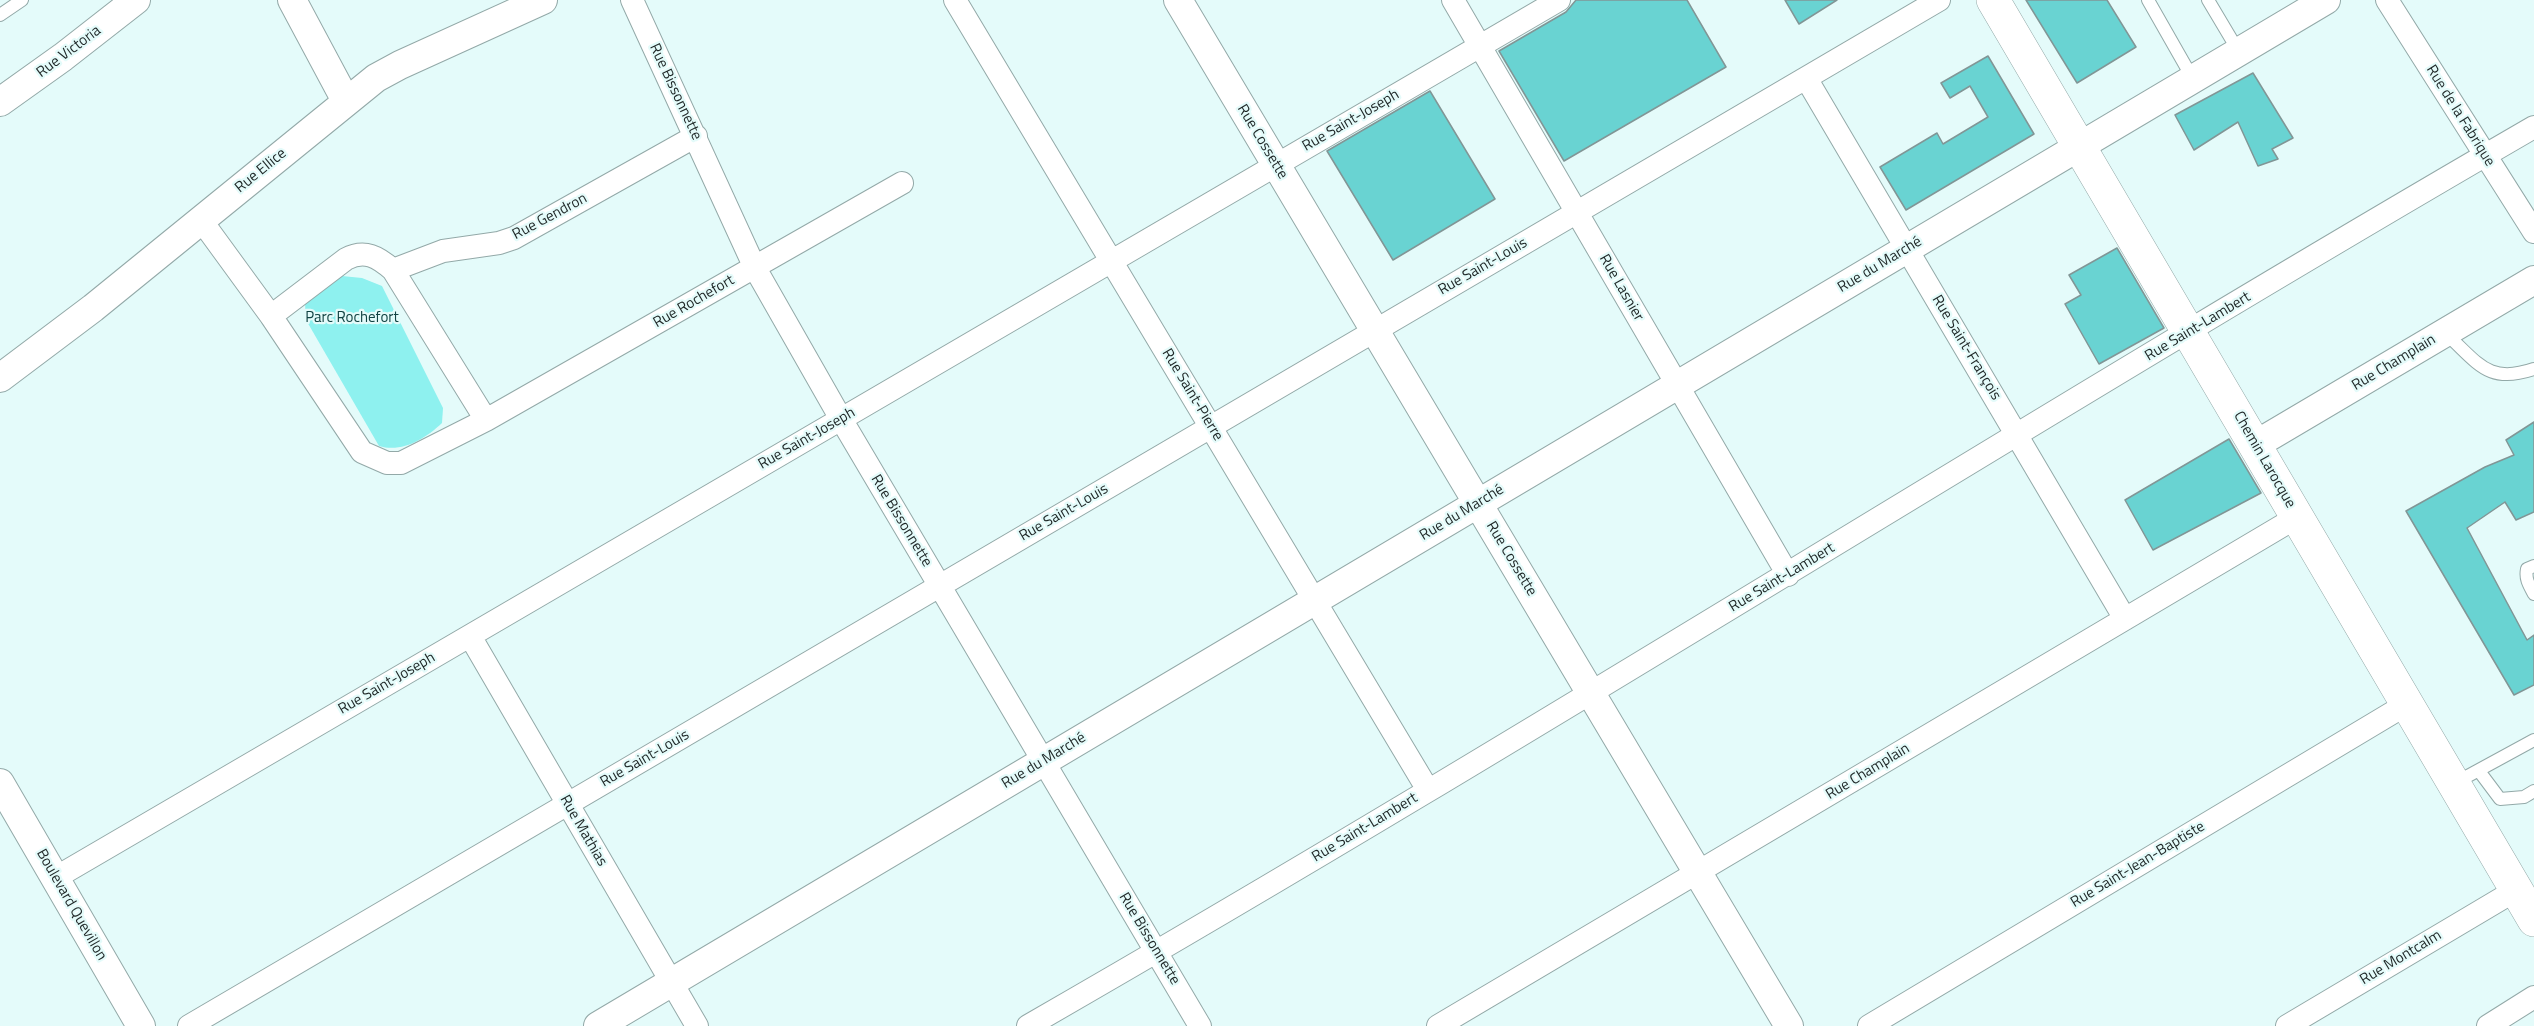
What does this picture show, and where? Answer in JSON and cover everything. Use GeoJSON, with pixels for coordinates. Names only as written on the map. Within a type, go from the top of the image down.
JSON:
{"type":"FeatureCollection","features":[{"type":"Feature","properties":{"kind":"main road","name":"Chemin Larocque"},"geometry":{"type":"LineString","coordinates":[[1993,0],[2407,704],[2467,777],[2516,890],[2534,920]]}},
{"type":"Feature","properties":{"kind":"street","name":"Rue Victoria"},"geometry":{"type":"LineString","coordinates":[[0,102],[136,0]]}},
{"type":"Feature","properties":{"kind":"street"},"geometry":{"type":"LineString","coordinates":[[292,0],[346,101]]}},
{"type":"Feature","properties":{"kind":"street","name":"Rue Ellice"},"geometry":{"type":"LineString","coordinates":[[0,378],[93,308],[376,78],[543,0]]}},
{"type":"Feature","properties":{"kind":"street","name":"Rue Bissonnette"},"geometry":{"type":"LineString","coordinates":[[632,0],[755,268],[939,586],[1200,1026]]}},
{"type":"Feature","properties":{"kind":"street","name":"Rue Saint-Pierre"},"geometry":{"type":"LineString","coordinates":[[955,0],[1428,790]]}},
{"type":"Feature","properties":{"kind":"street","name":"Rue Cossette"},"geometry":{"type":"LineString","coordinates":[[1178,0],[1789,1026]]}},
{"type":"Feature","properties":{"kind":"street","name":"Rue Lasnier"},"geometry":{"type":"LineString","coordinates":[[1453,0],[1788,575]]}},
{"type":"Feature","properties":{"kind":"street","name":"Rue Saint-Joseph"},"geometry":{"type":"LineString","coordinates":[[55,878],[1559,0]]}},
{"type":"Feature","properties":{"kind":"street","name":"Rue Saint-Louis"},"geometry":{"type":"LineString","coordinates":[[189,1026],[1939,0]]}},
{"type":"Feature","properties":{"kind":"street","name":"Rue du Marché"},"geometry":{"type":"LineString","coordinates":[[598,1026],[2326,0]]}},
{"type":"Feature","properties":{"kind":"street","name":"Rue de la Fabrique"},"geometry":{"type":"LineString","coordinates":[[2387,0],[2534,232]]}},
{"type":"Feature","properties":{"kind":"street","name":"Rue Saint-François"},"geometry":{"type":"LineString","coordinates":[[1806,78],[2125,619]]}},
{"type":"Feature","properties":{"kind":"street","name":"Rue Saint-Lambert"},"geometry":{"type":"LineString","coordinates":[[1028,1026],[1788,575],[2016,433],[2189,333],[2534,127]]}},
{"type":"Feature","properties":{"kind":"street","name":"Rue Gendron"},"geometry":{"type":"LineString","coordinates":[[393,270],[443,251],[499,243],[513,238],[696,136]]}},
{"type":"Feature","properties":{"kind":"street","name":"Rue Rochefort"},"geometry":{"type":"LineString","coordinates":[[201,220],[271,316],[362,452],[387,463],[401,463],[486,420],[902,183]]}},
{"type":"Feature","properties":{"kind":"street"},"geometry":{"type":"LineString","coordinates":[[271,316],[354,255],[376,256],[393,270],[486,420]]}},
{"type":"Feature","properties":{"kind":"street","name":"Rue Champlain"},"geometry":{"type":"LineString","coordinates":[[2255,445],[2534,280]]}},
{"type":"Feature","properties":{"kind":"street","name":"Rue Champlain"},"geometry":{"type":"LineString","coordinates":[[1438,1026],[2297,518]]}},
{"type":"Feature","properties":{"kind":"street","name":"Rue Mathias"},"geometry":{"type":"LineString","coordinates":[[470,636],[697,1026]]}},
{"type":"Feature","properties":{"kind":"street","name":"Rue Saint-Jean-Baptiste"},"geometry":{"type":"LineString","coordinates":[[1869,1026],[2407,704]]}},
{"type":"Feature","properties":{"kind":"street","name":"Boulevard Quevillon"},"geometry":{"type":"LineString","coordinates":[[0,783],[141,1026]]}},
{"type":"Feature","properties":{"kind":"street","name":"Rue Montcalm"},"geometry":{"type":"LineString","coordinates":[[2287,1026],[2516,890]]}},
{"type":"Feature","properties":{"kind":"street"},"geometry":{"type":"LineString","coordinates":[[2488,1026],[2534,997]]}},
{"type":"Feature","properties":{"kind":"lane"},"geometry":{"type":"LineString","coordinates":[[0,15],[22,0]]}},
{"type":"Feature","properties":{"kind":"lane"},"geometry":{"type":"LineString","coordinates":[[2148,0],[2193,79]]}},
{"type":"Feature","properties":{"kind":"lane"},"geometry":{"type":"LineString","coordinates":[[2208,0],[2239,52]]}},
{"type":"Feature","properties":{"kind":"lane"},"geometry":{"type":"LineString","coordinates":[[2445,333],[2488,372],[2513,376],[2534,369]]}},
{"type":"Feature","properties":{"kind":"lane"},"geometry":{"type":"LineString","coordinates":[[2534,566],[2526,569],[2527,581],[2534,594]]}},
{"type":"Feature","properties":{"kind":"lane"},"geometry":{"type":"LineString","coordinates":[[2534,740],[2467,777],[2500,799],[2524,796],[2534,791]]}},
{"type":"Feature","properties":{"kind":"green space","name":"Parc Rochefort"},"geometry":{"type":"Polygon","coordinates":[[[342,276],[362,278],[382,286],[443,408],[442,423],[413,443],[396,448],[379,446],[306,320],[305,303],[342,276]]]}},
{"type":"Feature","properties":{"kind":"building"},"geometry":{"type":"Polygon","coordinates":[[[1576,0],[1687,0],[1726,67],[1564,161],[1499,51],[1566,12],[1576,0]]]}},
{"type":"Feature","properties":{"kind":"building"},"geometry":{"type":"Polygon","coordinates":[[[1785,0],[1837,0],[1799,24],[1785,0]]]}},
{"type":"Feature","properties":{"kind":"building"},"geometry":{"type":"Polygon","coordinates":[[[2026,0],[2107,0],[2136,47],[2077,83],[2026,0]]]}},
{"type":"Feature","properties":{"kind":"building"},"geometry":{"type":"Polygon","coordinates":[[[1988,56],[2034,134],[1906,210],[1880,167],[1937,133],[1943,144],[1988,117],[1970,86],[1950,98],[1941,83],[1988,56]]]}},
{"type":"Feature","properties":{"kind":"building"},"geometry":{"type":"Polygon","coordinates":[[[2253,73],[2293,138],[2272,149],[2278,159],[2258,166],[2238,122],[2194,150],[2175,115],[2253,73]]]}},
{"type":"Feature","properties":{"kind":"building"},"geometry":{"type":"Polygon","coordinates":[[[1430,91],[1495,199],[1393,260],[1327,151],[1430,91]]]}},
{"type":"Feature","properties":{"kind":"building"},"geometry":{"type":"Polygon","coordinates":[[[2117,248],[2164,328],[2099,364],[2065,304],[2081,295],[2069,275],[2117,248]]]}},
{"type":"Feature","properties":{"kind":"building"},"geometry":{"type":"Polygon","coordinates":[[[2534,422],[2534,512],[2516,520],[2505,502],[2467,528],[2527,640],[2534,635],[2534,685],[2514,695],[2406,511],[2485,467],[2514,455],[2506,440],[2534,422]]]}},
{"type":"Feature","properties":{"kind":"building"},"geometry":{"type":"Polygon","coordinates":[[[2229,439],[2261,493],[2153,550],[2125,500],[2229,439]]]}}]}
